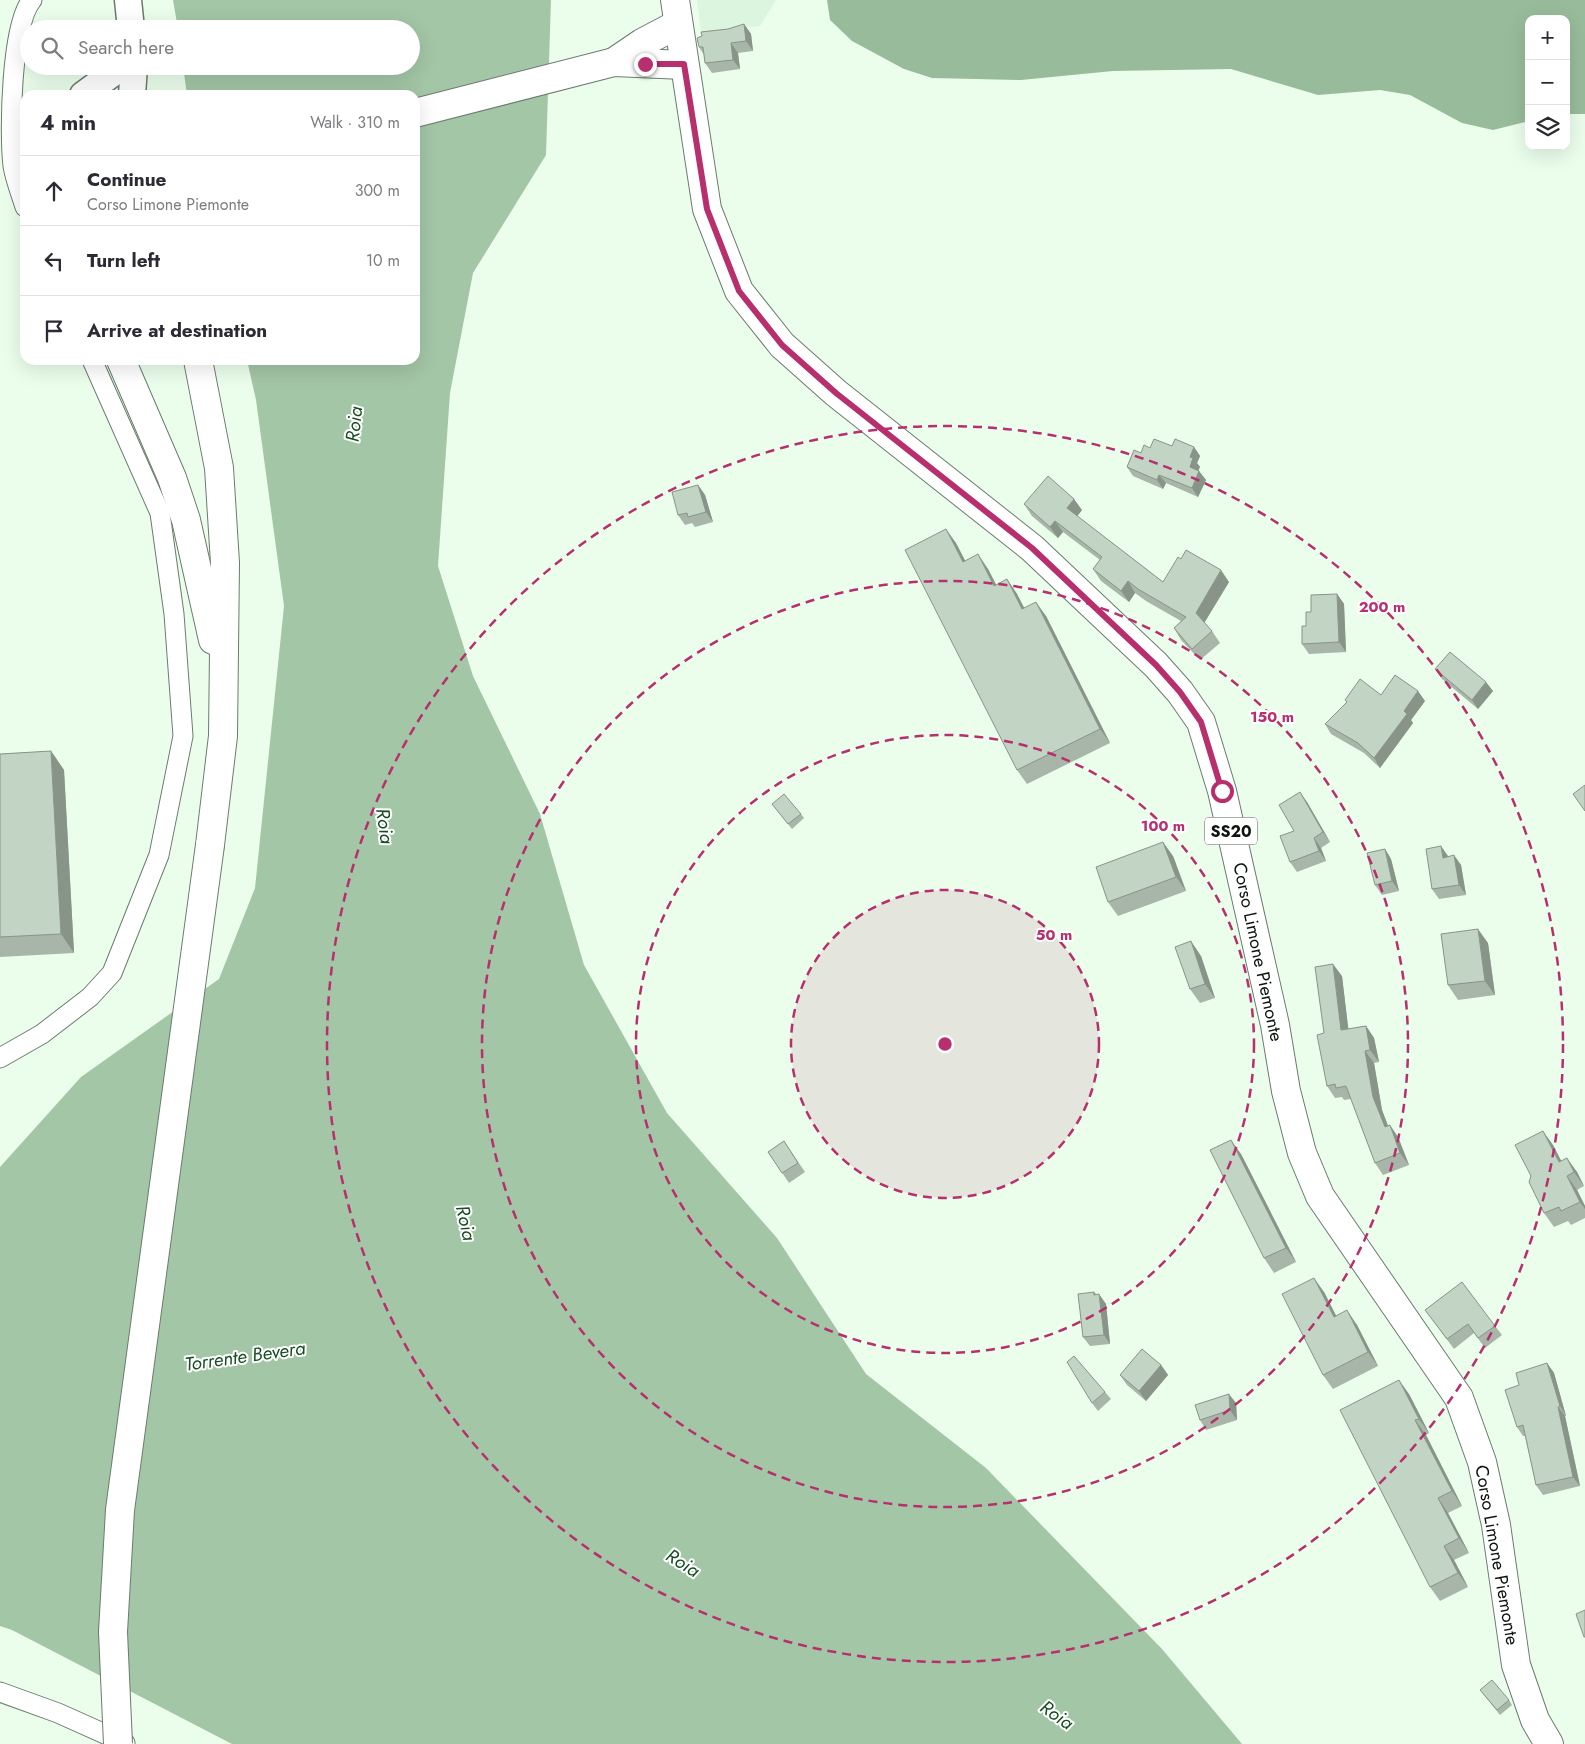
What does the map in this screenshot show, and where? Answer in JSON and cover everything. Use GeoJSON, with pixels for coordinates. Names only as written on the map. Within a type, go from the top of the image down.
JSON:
{"type":"FeatureCollection","features":[{"type":"Feature","properties":{"kind":"main road"},"geometry":{"type":"LineString","coordinates":[[614,62],[642,43],[679,33]]}},
{"type":"Feature","properties":{"kind":"main road"},"geometry":{"type":"LineString","coordinates":[[420,112],[614,62],[679,33]]}},
{"type":"Feature","properties":{"kind":"main road","name":"Corso Limone Piemonte"},"geometry":{"type":"LineString","coordinates":[[679,33],[707,209],[739,291],[745,299],[782,345],[836,393],[1032,548],[1156,665],[1180,692],[1201,722],[1222,791],[1275,1026],[1286,1091],[1302,1153],[1320,1196],[1459,1398],[1482,1462],[1496,1525],[1516,1665],[1535,1720],[1549,1744]]}},
{"type":"Feature","properties":{"kind":"main road"},"geometry":{"type":"LineString","coordinates":[[123,365],[172,478],[186,520],[223,692]]}},
{"type":"Feature","properties":{"kind":"main road"},"geometry":{"type":"LineString","coordinates":[[118,1744],[113,1632],[120,1510],[223,736],[225,563],[219,477],[199,365]]}},
{"type":"Feature","properties":{"kind":"street"},"geometry":{"type":"LineString","coordinates":[[23,20],[28,4],[32,0]]}},
{"type":"Feature","properties":{"kind":"street"},"geometry":{"type":"LineString","coordinates":[[128,0],[130,20]]}},
{"type":"Feature","properties":{"kind":"street"},"geometry":{"type":"LineString","coordinates":[[20,28],[12,106],[13,167],[20,190]]}},
{"type":"Feature","properties":{"kind":"street"},"geometry":{"type":"LineString","coordinates":[[90,90],[110,75]]}},
{"type":"Feature","properties":{"kind":"street"},"geometry":{"type":"LineString","coordinates":[[132,90],[133,75]]}},
{"type":"Feature","properties":{"kind":"street"},"geometry":{"type":"LineString","coordinates":[[0,1058],[42,1034],[90,997],[112,973],[159,855],[183,736],[174,614],[160,513],[94,365]]}},
{"type":"Feature","properties":{"kind":"street"},"geometry":{"type":"LineString","coordinates":[[0,1692],[58,1713],[126,1744]]}},
{"type":"Feature","properties":{"kind":"shaded area"},"geometry":{"type":"Polygon","coordinates":[[[697,0],[776,0],[760,26],[701,32],[697,0]]]}},
{"type":"Feature","properties":{"kind":"shaded area"},"geometry":{"type":"Polygon","coordinates":[[[827,0],[1585,0],[1585,114],[1570,114],[1570,15],[1525,15],[1525,122],[1493,130],[1462,123],[1410,95],[1380,90],[1318,95],[1231,69],[1113,71],[1021,80],[932,78],[904,69],[852,41],[830,20],[827,0]]]}},
{"type":"Feature","properties":{"kind":"water"},"geometry":{"type":"Polygon","coordinates":[[[173,0],[551,0],[546,155],[473,273],[450,393],[438,566],[473,676],[540,814],[584,965],[667,1113],[777,1238],[866,1374],[986,1468],[1162,1649],[1242,1744],[232,1744],[12,1630],[0,1626],[0,1167],[81,1077],[219,979],[255,888],[284,606],[256,400],[248,365],[420,365],[420,90],[186,90],[184,75],[420,75],[420,20],[176,20],[173,0]]]}},
{"type":"Feature","properties":{"kind":"building"},"geometry":{"type":"Polygon","coordinates":[[[744,24],[746,41],[731,43],[733,60],[705,63],[703,47],[699,47],[697,38],[702,36],[701,32],[728,29],[744,24]]]}},
{"type":"Feature","properties":{"kind":"building"},"geometry":{"type":"Polygon","coordinates":[[[1154,439],[1172,446],[1175,439],[1194,447],[1190,457],[1193,458],[1190,467],[1199,471],[1192,488],[1159,475],[1157,480],[1127,467],[1134,450],[1141,453],[1144,445],[1150,448],[1154,439]]]}},
{"type":"Feature","properties":{"kind":"building"},"geometry":{"type":"Polygon","coordinates":[[[1048,476],[1074,499],[1067,508],[1163,582],[1178,557],[1181,559],[1186,550],[1221,570],[1196,613],[1212,631],[1192,649],[1174,628],[1186,617],[1138,589],[1128,581],[1121,591],[1093,569],[1102,557],[1055,521],[1050,527],[1024,504],[1048,476]]]}},
{"type":"Feature","properties":{"kind":"building"},"geometry":{"type":"Polygon","coordinates":[[[698,485],[706,512],[688,517],[687,513],[678,515],[672,492],[698,485]]]}},
{"type":"Feature","properties":{"kind":"building"},"geometry":{"type":"Polygon","coordinates":[[[946,529],[963,562],[978,554],[994,586],[1007,579],[1022,609],[1036,602],[1100,729],[1017,770],[905,550],[946,529]]]}},
{"type":"Feature","properties":{"kind":"building"},"geometry":{"type":"Polygon","coordinates":[[[1337,594],[1339,642],[1302,644],[1302,626],[1306,626],[1306,612],[1311,612],[1311,595],[1337,594]]]}},
{"type":"Feature","properties":{"kind":"building"},"geometry":{"type":"Polygon","coordinates":[[[1450,652],[1486,682],[1472,700],[1435,669],[1450,652]]]}},
{"type":"Feature","properties":{"kind":"building"},"geometry":{"type":"Polygon","coordinates":[[[1395,675],[1418,691],[1404,711],[1407,714],[1374,758],[1358,743],[1325,724],[1347,702],[1345,700],[1360,679],[1381,695],[1395,675]]]}},
{"type":"Feature","properties":{"kind":"building"},"geometry":{"type":"Polygon","coordinates":[[[51,751],[61,934],[0,937],[0,754],[51,751]]]}},
{"type":"Feature","properties":{"kind":"building"},"geometry":{"type":"Polygon","coordinates":[[[1585,785],[1585,811],[1573,794],[1585,785]]]}},
{"type":"Feature","properties":{"kind":"building"},"geometry":{"type":"Polygon","coordinates":[[[1300,792],[1323,832],[1314,838],[1319,851],[1290,862],[1280,836],[1294,831],[1279,805],[1300,792]]]}},
{"type":"Feature","properties":{"kind":"building"},"geometry":{"type":"Polygon","coordinates":[[[784,794],[801,814],[788,824],[772,804],[784,794]]]}},
{"type":"Feature","properties":{"kind":"building"},"geometry":{"type":"Polygon","coordinates":[[[1163,842],[1176,877],[1108,902],[1096,867],[1163,842]]]}},
{"type":"Feature","properties":{"kind":"building"},"geometry":{"type":"Polygon","coordinates":[[[1441,846],[1443,858],[1454,855],[1459,885],[1432,889],[1426,849],[1441,846]]]}},
{"type":"Feature","properties":{"kind":"building"},"geometry":{"type":"Polygon","coordinates":[[[1385,849],[1392,881],[1375,885],[1367,853],[1385,849]]]}},
{"type":"Feature","properties":{"kind":"building"},"geometry":{"type":"Polygon","coordinates":[[[1478,929],[1485,981],[1448,985],[1441,934],[1478,929]]]}},
{"type":"Feature","properties":{"kind":"building"},"geometry":{"type":"Polygon","coordinates":[[[1191,941],[1205,984],[1190,989],[1175,947],[1191,941]]]}},
{"type":"Feature","properties":{"kind":"building"},"geometry":{"type":"Polygon","coordinates":[[[1333,964],[1341,1030],[1366,1026],[1370,1050],[1365,1051],[1373,1097],[1385,1127],[1390,1125],[1400,1153],[1375,1163],[1346,1086],[1336,1088],[1335,1084],[1327,1086],[1317,1035],[1324,1033],[1315,967],[1333,964]]]}},
{"type":"Feature","properties":{"kind":"building"},"geometry":{"type":"Polygon","coordinates":[[[1543,1131],[1559,1162],[1567,1158],[1574,1172],[1567,1176],[1580,1202],[1561,1211],[1559,1207],[1544,1213],[1529,1182],[1531,1176],[1515,1145],[1543,1131]]]}},
{"type":"Feature","properties":{"kind":"building"},"geometry":{"type":"Polygon","coordinates":[[[1231,1140],[1286,1248],[1264,1258],[1210,1150],[1231,1140]]]}},
{"type":"Feature","properties":{"kind":"building"},"geometry":{"type":"Polygon","coordinates":[[[784,1141],[798,1163],[782,1173],[768,1152],[784,1141]]]}},
{"type":"Feature","properties":{"kind":"building"},"geometry":{"type":"Polygon","coordinates":[[[1314,1278],[1334,1317],[1347,1310],[1368,1352],[1323,1375],[1282,1294],[1314,1278]]]}},
{"type":"Feature","properties":{"kind":"building"},"geometry":{"type":"Polygon","coordinates":[[[1462,1282],[1495,1326],[1478,1338],[1468,1324],[1447,1339],[1425,1310],[1462,1282]]]}},
{"type":"Feature","properties":{"kind":"building"},"geometry":{"type":"Polygon","coordinates":[[[1094,1292],[1094,1295],[1099,1294],[1104,1335],[1083,1337],[1078,1294],[1094,1292]]]}},
{"type":"Feature","properties":{"kind":"building"},"geometry":{"type":"Polygon","coordinates":[[[1142,1349],[1161,1365],[1139,1391],[1120,1375],[1142,1349]]]}},
{"type":"Feature","properties":{"kind":"building"},"geometry":{"type":"Polygon","coordinates":[[[1074,1356],[1105,1392],[1092,1403],[1067,1362],[1074,1356]]]}},
{"type":"Feature","properties":{"kind":"building"},"geometry":{"type":"Polygon","coordinates":[[[1547,1363],[1560,1406],[1558,1407],[1573,1477],[1536,1485],[1523,1425],[1517,1427],[1505,1390],[1519,1385],[1516,1373],[1547,1363]]]}},
{"type":"Feature","properties":{"kind":"building"},"geometry":{"type":"Polygon","coordinates":[[[1399,1380],[1419,1419],[1415,1420],[1452,1491],[1438,1498],[1459,1538],[1444,1546],[1458,1573],[1430,1587],[1340,1410],[1399,1380]]]}},
{"type":"Feature","properties":{"kind":"building"},"geometry":{"type":"Polygon","coordinates":[[[1229,1394],[1230,1410],[1200,1420],[1195,1405],[1229,1394]]]}},
{"type":"Feature","properties":{"kind":"building"},"geometry":{"type":"Polygon","coordinates":[[[1585,1610],[1585,1637],[1584,1637],[1576,1614],[1585,1610]]]}},
{"type":"Feature","properties":{"kind":"building"},"geometry":{"type":"Polygon","coordinates":[[[1492,1680],[1509,1700],[1497,1710],[1480,1690],[1492,1680]]]}},
{"type":"Feature","properties":{"kind":"route"},"geometry":{"type":"LineString","coordinates":[[645,64],[684,64],[707,209],[739,291],[782,345],[836,393],[1032,548],[1156,665],[1180,692],[1201,722],[1222,791]]}},
{"type":"Feature","properties":{"kind":"water label","name":"Roia"},"geometry":{"type":"Point","coordinates":[354,424]}},
{"type":"Feature","properties":{"kind":"water label","name":"Roia"},"geometry":{"type":"Point","coordinates":[385,826]}},
{"type":"Feature","properties":{"kind":"water label","name":"Roia"},"geometry":{"type":"Point","coordinates":[466,1223]}},
{"type":"Feature","properties":{"kind":"water label","name":"Torrente Bevera"},"geometry":{"type":"Point","coordinates":[245,1356]}},
{"type":"Feature","properties":{"kind":"water label","name":"Roia"},"geometry":{"type":"Point","coordinates":[683,1563]}},
{"type":"Feature","properties":{"kind":"water label","name":"Roia"},"geometry":{"type":"Point","coordinates":[1057,1715]}}]}
